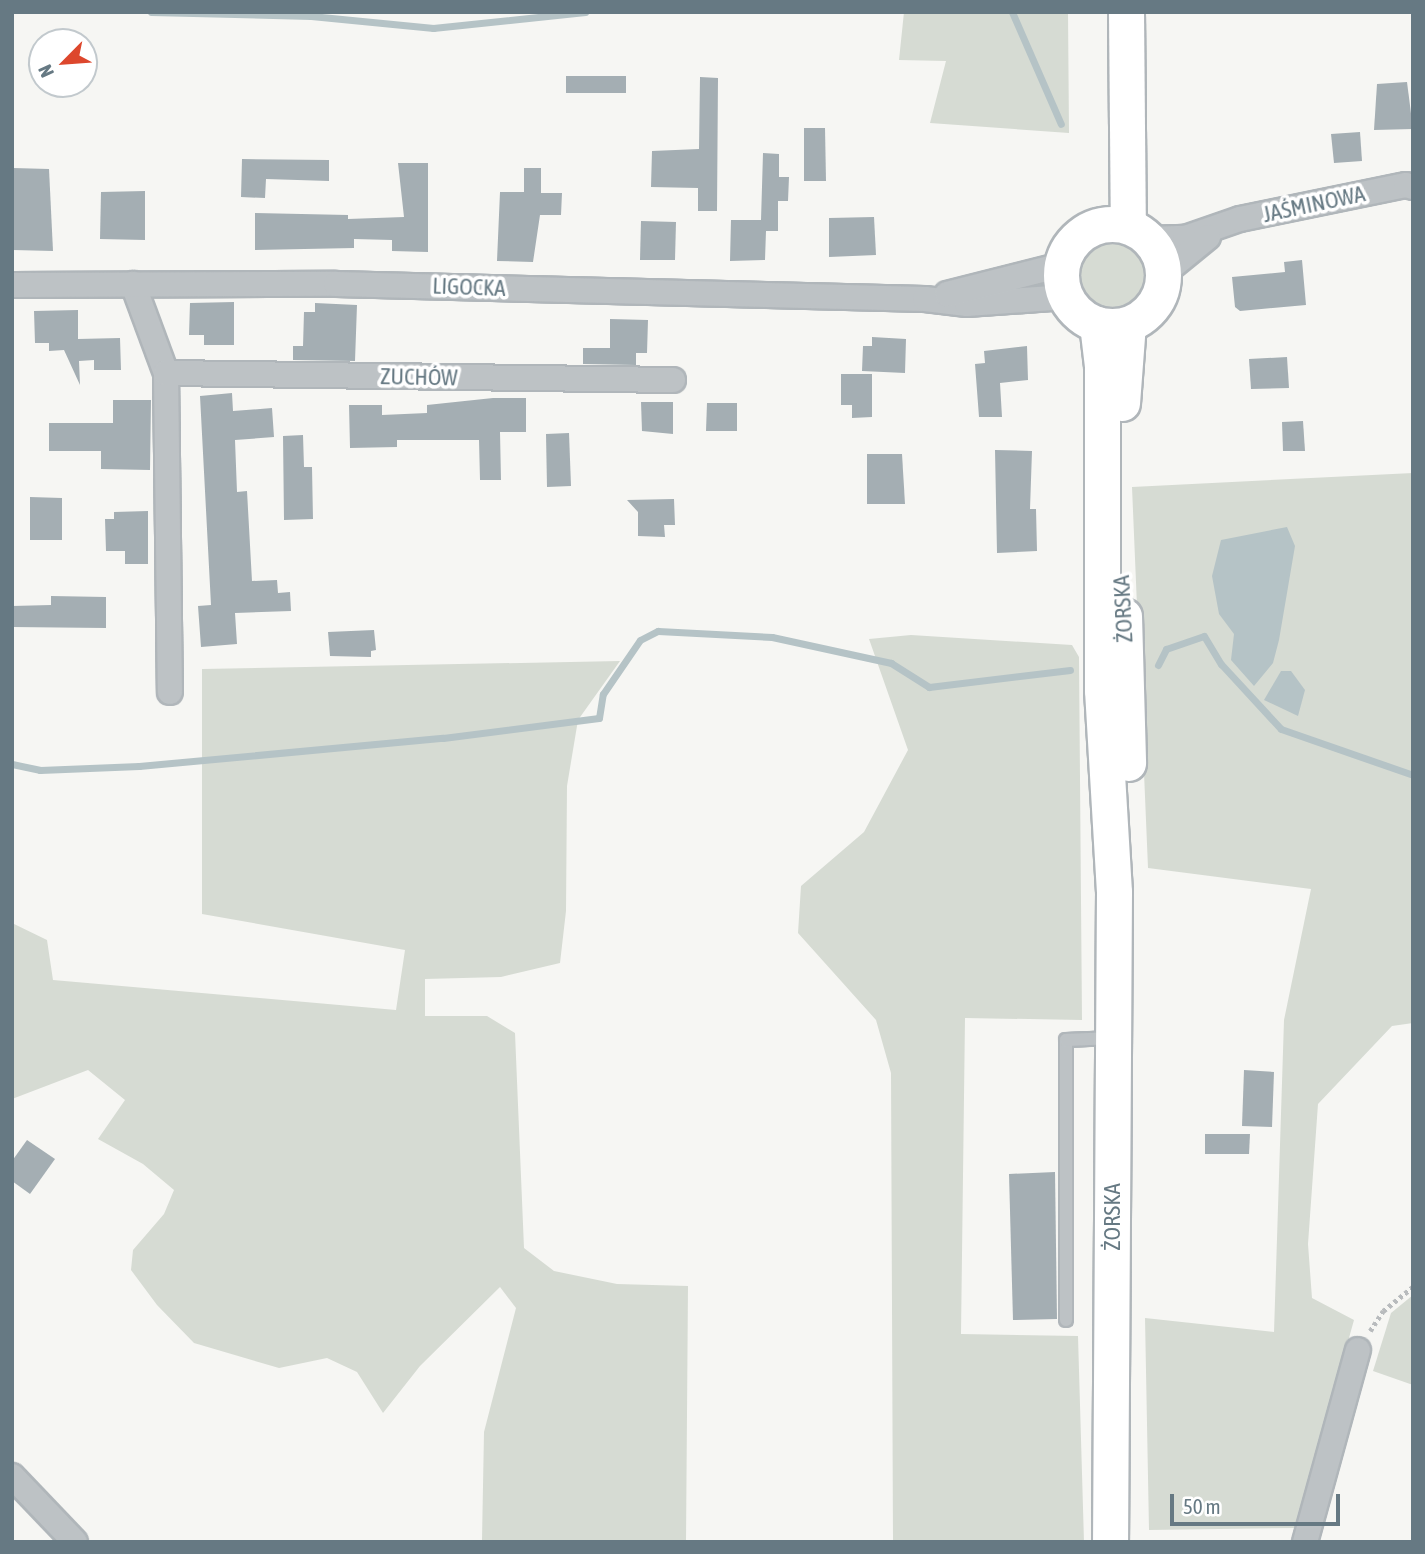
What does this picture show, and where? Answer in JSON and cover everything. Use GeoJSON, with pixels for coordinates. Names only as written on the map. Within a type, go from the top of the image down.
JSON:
{"type":"FeatureCollection","features":[{"type":"Feature","properties":{"kind":"main road"},"geometry":{"type":"LineString","coordinates":[[1106,12],[1107,105],[1125,230],[1164,273],[1157,301],[1145,315],[1112,324],[1082,317],[1064,281],[1073,242],[1125,230]]}},
{"type":"Feature","properties":{"kind":"main road"},"geometry":{"type":"LineString","coordinates":[[1125,230],[1126,12]]}},
{"type":"Feature","properties":{"kind":"main road","name":"ŻORSKA"},"geometry":{"type":"LineString","coordinates":[[1110,1542],[1114,892],[1128,802],[1112,324]]}},
{"type":"Feature","properties":{"kind":"street","name":"JAŚMINOWA"},"geometry":{"type":"LineString","coordinates":[[1125,230],[1185,238],[1216,230],[1240,219],[1406,185],[1413,187]]}},
{"type":"Feature","properties":{"kind":"street","name":"JAŚMINOWA"},"geometry":{"type":"LineString","coordinates":[[1164,273],[1216,230]]}},
{"type":"Feature","properties":{"kind":"street","name":"LIGOCKA"},"geometry":{"type":"LineString","coordinates":[[12,285],[336,284],[925,299],[967,304],[1064,281]]}},
{"type":"Feature","properties":{"kind":"street"},"geometry":{"type":"LineString","coordinates":[[133,284],[134,297],[166,373],[170,692]]}},
{"type":"Feature","properties":{"kind":"street","name":"ZUCHÓW"},"geometry":{"type":"LineString","coordinates":[[166,373],[673,380]]}},
{"type":"Feature","properties":{"kind":"street"},"geometry":{"type":"LineString","coordinates":[[1306,1542],[1358,1350]]}},
{"type":"Feature","properties":{"kind":"street"},"geometry":{"type":"LineString","coordinates":[[12,1476],[75,1542]]}},
{"type":"Feature","properties":{"kind":"lane"},"geometry":{"type":"LineString","coordinates":[[1066,1320],[1066,1040],[1113,1038]]}},
{"type":"Feature","properties":{"kind":"path"},"geometry":{"type":"LineString","coordinates":[[1358,1350],[1383,1311],[1413,1287]]}},
{"type":"Feature","properties":{"kind":"shaded area"},"geometry":{"type":"Polygon","coordinates":[[[904,12],[1068,12],[1069,133],[930,123],[946,61],[899,60],[904,12]]]}},
{"type":"Feature","properties":{"kind":"shaded area"},"geometry":{"type":"Polygon","coordinates":[[[1112,239],[1132,245],[1142,255],[1148,275],[1142,295],[1132,305],[1112,311],[1092,305],[1082,295],[1076,275],[1082,255],[1092,245],[1112,239]]]}},
{"type":"Feature","properties":{"kind":"shaded area"},"geometry":{"type":"Polygon","coordinates":[[[1413,473],[1413,1023],[1392,1026],[1318,1104],[1308,1244],[1312,1298],[1354,1320],[1296,1528],[1149,1530],[1145,1318],[1274,1332],[1284,1020],[1311,889],[1148,868],[1132,487],[1413,473]]]}},
{"type":"Feature","properties":{"kind":"shaded area"},"geometry":{"type":"Polygon","coordinates":[[[1287,527],[1295,546],[1279,640],[1273,663],[1254,686],[1231,660],[1234,634],[1219,614],[1212,576],[1221,540],[1287,527]]]}},
{"type":"Feature","properties":{"kind":"shaded area"},"geometry":{"type":"Polygon","coordinates":[[[911,635],[1072,645],[1079,657],[1082,1020],[965,1018],[961,1334],[1078,1336],[1084,1542],[893,1542],[891,1073],[876,1020],[798,933],[801,886],[864,832],[908,750],[869,639],[911,635]]]}},
{"type":"Feature","properties":{"kind":"shaded area"},"geometry":{"type":"Polygon","coordinates":[[[620,661],[578,720],[567,786],[566,911],[560,963],[501,977],[425,979],[425,1016],[487,1016],[515,1033],[524,1248],[554,1271],[617,1284],[688,1286],[686,1542],[482,1540],[484,1432],[516,1308],[500,1287],[420,1366],[383,1413],[357,1372],[327,1358],[279,1368],[194,1343],[157,1305],[131,1270],[133,1250],[164,1214],[174,1190],[143,1164],[98,1139],[125,1100],[88,1070],[12,1099],[12,923],[47,940],[53,980],[396,1010],[405,950],[202,914],[202,669],[620,661]]]}},
{"type":"Feature","properties":{"kind":"shaded area"},"geometry":{"type":"Polygon","coordinates":[[[1281,671],[1291,671],[1305,690],[1298,716],[1264,700],[1281,671]]]}},
{"type":"Feature","properties":{"kind":"shaded area"},"geometry":{"type":"Polygon","coordinates":[[[1413,1295],[1413,1385],[1373,1371],[1391,1313],[1413,1295]]]}},
{"type":"Feature","properties":{"kind":"building"},"geometry":{"type":"Polygon","coordinates":[[[566,76],[626,76],[626,93],[566,93],[566,76]]]}},
{"type":"Feature","properties":{"kind":"building"},"geometry":{"type":"Polygon","coordinates":[[[700,77],[718,78],[717,211],[698,211],[698,188],[651,187],[652,151],[699,149],[700,77]]]}},
{"type":"Feature","properties":{"kind":"building"},"geometry":{"type":"Polygon","coordinates":[[[1407,82],[1413,129],[1374,130],[1377,84],[1407,82]]]}},
{"type":"Feature","properties":{"kind":"building"},"geometry":{"type":"Polygon","coordinates":[[[804,128],[825,128],[826,181],[804,181],[804,128]]]}},
{"type":"Feature","properties":{"kind":"building"},"geometry":{"type":"Polygon","coordinates":[[[1360,132],[1362,161],[1334,163],[1331,134],[1360,132]]]}},
{"type":"Feature","properties":{"kind":"building"},"geometry":{"type":"Polygon","coordinates":[[[763,153],[779,154],[779,177],[789,177],[788,201],[778,201],[778,231],[766,231],[765,260],[730,261],[731,220],[761,220],[763,153]]]}},
{"type":"Feature","properties":{"kind":"building"},"geometry":{"type":"Polygon","coordinates":[[[242,159],[329,160],[329,181],[266,179],[265,198],[241,197],[242,159]]]}},
{"type":"Feature","properties":{"kind":"building"},"geometry":{"type":"Polygon","coordinates":[[[398,163],[428,163],[428,252],[392,251],[392,240],[354,239],[354,248],[255,250],[255,213],[348,215],[348,219],[404,217],[398,163]]]}},
{"type":"Feature","properties":{"kind":"building"},"geometry":{"type":"Polygon","coordinates":[[[13,168],[49,169],[53,251],[13,250],[13,168]]]}},
{"type":"Feature","properties":{"kind":"building"},"geometry":{"type":"Polygon","coordinates":[[[524,168],[541,168],[541,193],[562,193],[561,215],[540,215],[533,262],[497,261],[500,192],[524,192],[524,168]]]}},
{"type":"Feature","properties":{"kind":"building"},"geometry":{"type":"Polygon","coordinates":[[[145,191],[145,240],[100,239],[101,192],[145,191]]]}},
{"type":"Feature","properties":{"kind":"building"},"geometry":{"type":"Polygon","coordinates":[[[874,217],[876,255],[829,257],[829,218],[874,217]]]}},
{"type":"Feature","properties":{"kind":"building"},"geometry":{"type":"Polygon","coordinates":[[[641,221],[676,222],[675,260],[640,260],[641,221]]]}},
{"type":"Feature","properties":{"kind":"building"},"geometry":{"type":"Polygon","coordinates":[[[1302,260],[1306,305],[1240,311],[1235,307],[1232,277],[1285,272],[1284,262],[1302,260]]]}},
{"type":"Feature","properties":{"kind":"building"},"geometry":{"type":"Polygon","coordinates":[[[234,302],[234,345],[204,345],[204,335],[189,335],[190,303],[234,302]]]}},
{"type":"Feature","properties":{"kind":"building"},"geometry":{"type":"Polygon","coordinates":[[[315,303],[357,305],[355,361],[293,360],[293,346],[303,346],[304,312],[315,312],[315,303]]]}},
{"type":"Feature","properties":{"kind":"building"},"geometry":{"type":"Polygon","coordinates":[[[78,310],[78,339],[120,338],[121,370],[94,370],[94,360],[79,361],[80,385],[64,350],[49,351],[49,343],[35,343],[34,311],[78,310]]]}},
{"type":"Feature","properties":{"kind":"building"},"geometry":{"type":"Polygon","coordinates":[[[610,319],[648,320],[647,353],[636,353],[636,365],[583,364],[583,348],[610,348],[610,319]]]}},
{"type":"Feature","properties":{"kind":"building"},"geometry":{"type":"Polygon","coordinates":[[[872,337],[906,339],[905,373],[862,371],[863,346],[872,346],[872,337]]]}},
{"type":"Feature","properties":{"kind":"building"},"geometry":{"type":"Polygon","coordinates":[[[1027,346],[1028,380],[1000,383],[1002,417],[979,417],[975,364],[985,363],[984,351],[1027,346]]]}},
{"type":"Feature","properties":{"kind":"building"},"geometry":{"type":"Polygon","coordinates":[[[1287,357],[1289,388],[1251,389],[1249,359],[1287,357]]]}},
{"type":"Feature","properties":{"kind":"building"},"geometry":{"type":"Polygon","coordinates":[[[841,374],[872,374],[872,417],[852,418],[852,405],[841,405],[841,374]]]}},
{"type":"Feature","properties":{"kind":"building"},"geometry":{"type":"Polygon","coordinates":[[[232,393],[233,411],[272,408],[274,437],[235,440],[237,492],[247,491],[252,581],[277,580],[278,593],[290,592],[291,611],[235,613],[237,644],[201,647],[198,606],[211,605],[200,396],[232,393]]]}},
{"type":"Feature","properties":{"kind":"building"},"geometry":{"type":"Polygon","coordinates":[[[493,398],[526,398],[526,432],[500,432],[501,480],[480,480],[479,440],[397,440],[397,447],[350,448],[349,405],[382,405],[382,415],[427,413],[427,405],[493,398]]]}},
{"type":"Feature","properties":{"kind":"building"},"geometry":{"type":"Polygon","coordinates":[[[113,400],[151,400],[150,470],[101,469],[101,451],[49,451],[49,423],[113,423],[113,400]]]}},
{"type":"Feature","properties":{"kind":"building"},"geometry":{"type":"Polygon","coordinates":[[[641,402],[673,402],[673,434],[642,431],[641,402]]]}},
{"type":"Feature","properties":{"kind":"building"},"geometry":{"type":"Polygon","coordinates":[[[707,403],[737,403],[737,431],[706,431],[707,403]]]}},
{"type":"Feature","properties":{"kind":"building"},"geometry":{"type":"Polygon","coordinates":[[[1303,421],[1305,451],[1283,451],[1282,422],[1303,421]]]}},
{"type":"Feature","properties":{"kind":"building"},"geometry":{"type":"Polygon","coordinates":[[[569,433],[571,486],[547,487],[546,434],[569,433]]]}},
{"type":"Feature","properties":{"kind":"building"},"geometry":{"type":"Polygon","coordinates":[[[303,435],[304,467],[312,467],[313,519],[284,520],[283,436],[303,435]]]}},
{"type":"Feature","properties":{"kind":"building"},"geometry":{"type":"Polygon","coordinates":[[[995,450],[1032,451],[1030,509],[1036,509],[1037,551],[997,553],[995,450]]]}},
{"type":"Feature","properties":{"kind":"building"},"geometry":{"type":"Polygon","coordinates":[[[867,454],[902,454],[905,504],[867,504],[867,454]]]}},
{"type":"Feature","properties":{"kind":"building"},"geometry":{"type":"Polygon","coordinates":[[[30,497],[62,498],[62,540],[30,540],[30,497]]]}},
{"type":"Feature","properties":{"kind":"building"},"geometry":{"type":"Polygon","coordinates":[[[674,499],[675,525],[664,525],[665,537],[638,536],[638,512],[627,500],[674,499]]]}},
{"type":"Feature","properties":{"kind":"building"},"geometry":{"type":"Polygon","coordinates":[[[148,511],[148,564],[125,564],[125,551],[106,551],[105,519],[114,519],[114,512],[148,511]]]}},
{"type":"Feature","properties":{"kind":"building"},"geometry":{"type":"Polygon","coordinates":[[[51,596],[106,597],[106,628],[12,627],[12,606],[51,605],[51,596]]]}},
{"type":"Feature","properties":{"kind":"building"},"geometry":{"type":"Polygon","coordinates":[[[374,630],[376,650],[371,651],[371,657],[330,656],[328,632],[374,630]]]}},
{"type":"Feature","properties":{"kind":"building"},"geometry":{"type":"Polygon","coordinates":[[[1244,1070],[1274,1072],[1272,1127],[1242,1126],[1244,1070]]]}},
{"type":"Feature","properties":{"kind":"building"},"geometry":{"type":"Polygon","coordinates":[[[1205,1134],[1250,1134],[1249,1154],[1205,1154],[1205,1134]]]}},
{"type":"Feature","properties":{"kind":"building"},"geometry":{"type":"Polygon","coordinates":[[[27,1140],[55,1159],[30,1194],[12,1181],[12,1161],[27,1140]]]}},
{"type":"Feature","properties":{"kind":"building"},"geometry":{"type":"Polygon","coordinates":[[[1055,1172],[1057,1319],[1013,1320],[1009,1174],[1055,1172]]]}},
{"type":"Feature","properties":{"kind":"waterway"},"geometry":{"type":"LineString","coordinates":[[151,12],[311,16],[433,28],[585,12]]}},
{"type":"Feature","properties":{"kind":"waterway"},"geometry":{"type":"LineString","coordinates":[[1012,12],[1061,124]]}},
{"type":"Feature","properties":{"kind":"waterway"},"geometry":{"type":"LineString","coordinates":[[12,764],[40,770],[139,766],[443,738],[599,718],[603,694],[640,640],[658,631],[772,637],[891,663],[929,687],[1070,670]]}},
{"type":"Feature","properties":{"kind":"waterway"},"geometry":{"type":"LineString","coordinates":[[1158,665],[1166,649],[1204,636],[1221,664],[1281,729],[1413,775]]}}]}
